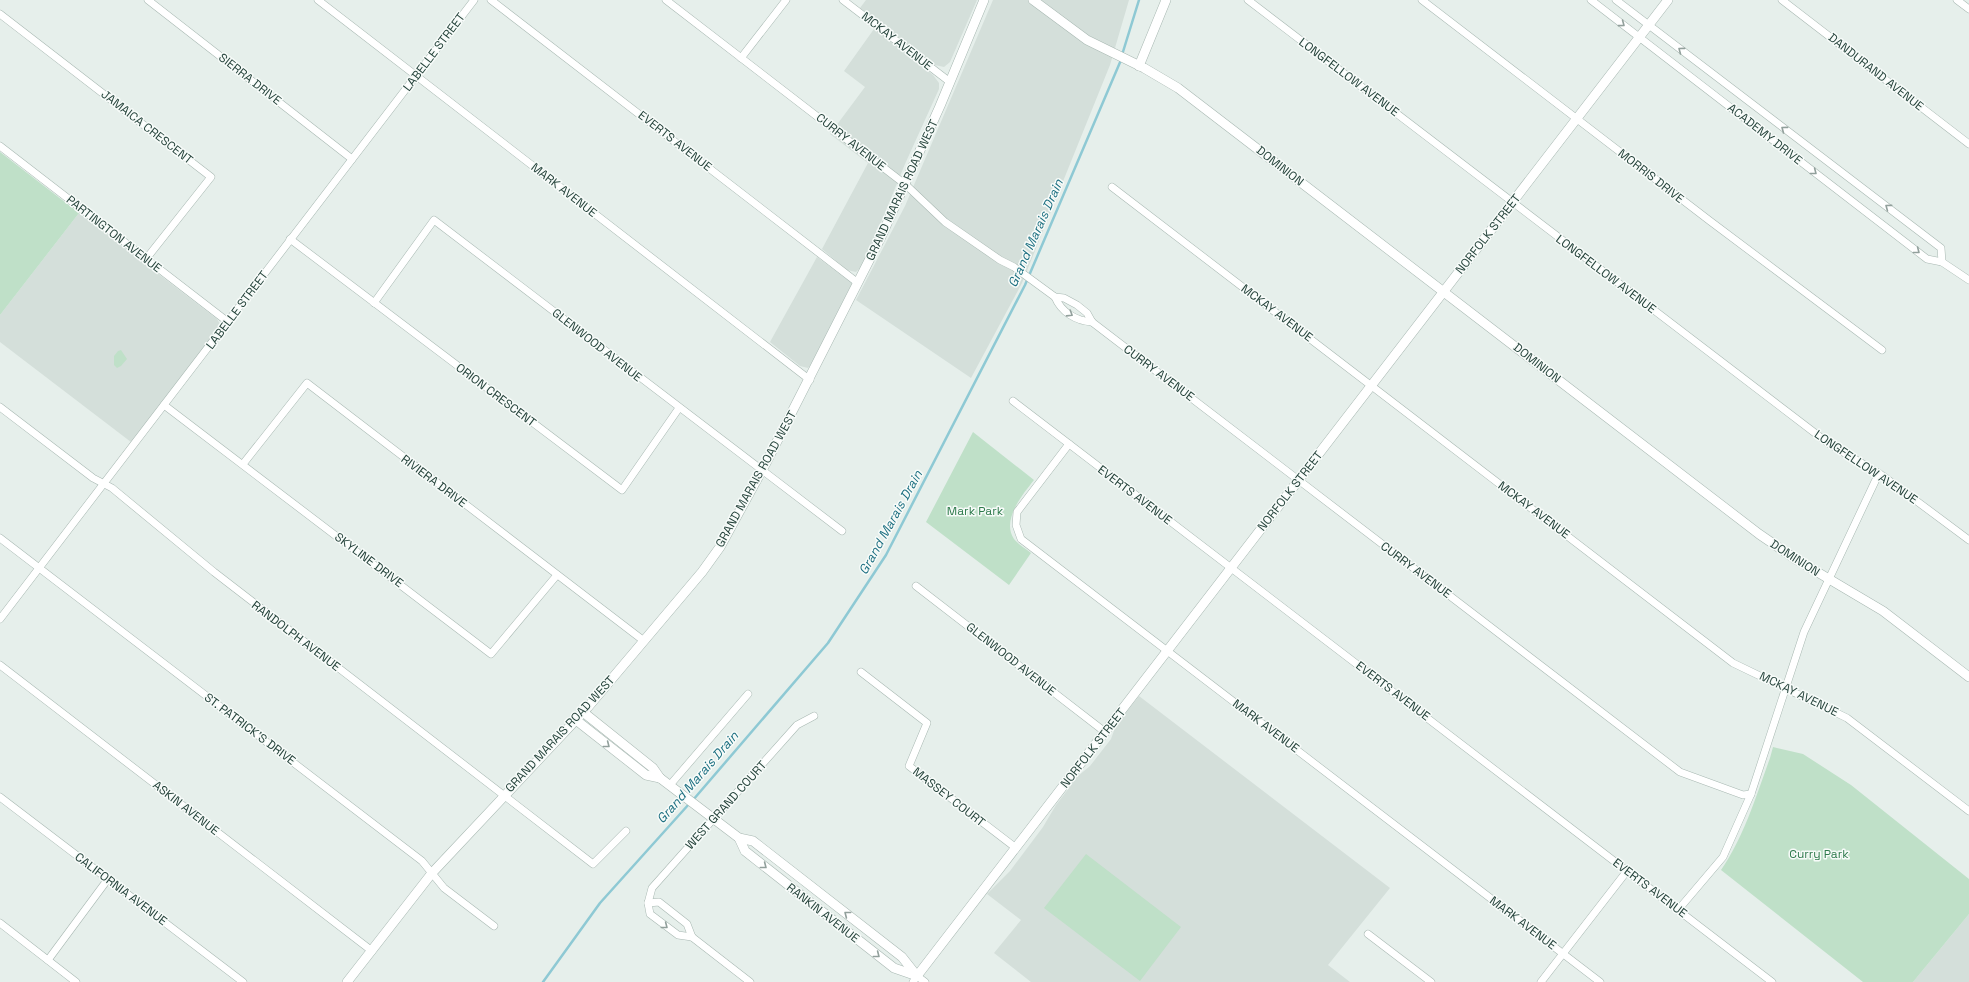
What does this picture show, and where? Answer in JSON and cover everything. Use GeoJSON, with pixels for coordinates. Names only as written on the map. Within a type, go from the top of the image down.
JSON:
{"type":"FeatureCollection","features":[{"type":"Feature","properties":{"kind":"street","name":"SIERRA DRIVE"},"geometry":{"type":"LineString","coordinates":[[148,0],[352,159]]}},
{"type":"Feature","properties":{"kind":"street","name":"MARK AVENUE"},"geometry":{"type":"LineString","coordinates":[[318,0],[810,380]]}},
{"type":"Feature","properties":{"kind":"street","name":"LABELLE STREET"},"geometry":{"type":"LineString","coordinates":[[0,619],[474,0]]}},
{"type":"Feature","properties":{"kind":"street","name":"EVERTS AVENUE"},"geometry":{"type":"LineString","coordinates":[[491,0],[858,283]]}},
{"type":"Feature","properties":{"kind":"street","name":"CURRY AVENUE"},"geometry":{"type":"LineString","coordinates":[[666,0],[906,185],[945,222],[994,256],[1014,267],[1055,297],[1064,298],[1077,305],[1087,313],[1092,322],[1680,772],[1743,795],[1751,794]]}},
{"type":"Feature","properties":{"kind":"street"},"geometry":{"type":"LineString","coordinates":[[741,58],[786,0]]}},
{"type":"Feature","properties":{"kind":"street","name":"MCKAY AVENUE"},"geometry":{"type":"LineString","coordinates":[[843,0],[950,82]]}},
{"type":"Feature","properties":{"kind":"street","name":"GRAND MARAIS ROAD WEST"},"geometry":{"type":"LineString","coordinates":[[347,982],[432,874],[504,794],[576,720],[702,572],[720,547],[810,380],[906,185],[984,0]]}},
{"type":"Feature","properties":{"kind":"street","name":"DOMINION"},"geometry":{"type":"LineString","coordinates":[[1033,0],[1087,40],[1139,66],[1178,88],[1759,534],[1829,580],[1883,611],[1969,677]]}},
{"type":"Feature","properties":{"kind":"street"},"geometry":{"type":"LineString","coordinates":[[1139,66],[1166,0]]}},
{"type":"Feature","properties":{"kind":"street","name":"LONGFELLOW AVENUE"},"geometry":{"type":"LineString","coordinates":[[1248,0],[1828,444],[1879,473],[1969,540]]}},
{"type":"Feature","properties":{"kind":"street","name":"MORRIS DRIVE"},"geometry":{"type":"LineString","coordinates":[[1422,0],[1576,119],[1882,350]]}},
{"type":"Feature","properties":{"kind":"street","name":"ACADEMY DRIVE"},"geometry":{"type":"LineString","coordinates":[[1591,0],[1927,259],[1942,262],[1969,280]]}},
{"type":"Feature","properties":{"kind":"street","name":"ACADEMY DRIVE"},"geometry":{"type":"LineString","coordinates":[[1616,0],[1941,248],[1942,262]]}},
{"type":"Feature","properties":{"kind":"street","name":"NORFOLK STREET"},"geometry":{"type":"LineString","coordinates":[[919,980],[1016,848],[1668,0]]}},
{"type":"Feature","properties":{"kind":"street","name":"DANDURAND AVENUE"},"geometry":{"type":"LineString","coordinates":[[1782,0],[1969,144]]}},
{"type":"Feature","properties":{"kind":"street"},"geometry":{"type":"LineString","coordinates":[[1957,0],[1969,9]]}},
{"type":"Feature","properties":{"kind":"street","name":"JAMAICA CRESCENT"},"geometry":{"type":"LineString","coordinates":[[0,14],[211,177],[146,259]]}},
{"type":"Feature","properties":{"kind":"street","name":"PARTINGTON AVENUE"},"geometry":{"type":"LineString","coordinates":[[0,146],[228,322]]}},
{"type":"Feature","properties":{"kind":"street","name":"MCKAY AVENUE"},"geometry":{"type":"LineString","coordinates":[[1112,187],[1733,663],[1847,718],[1969,811]]}},
{"type":"Feature","properties":{"kind":"street","name":"GLENWOOD AVENUE"},"geometry":{"type":"LineString","coordinates":[[374,302],[434,220],[842,531]]}},
{"type":"Feature","properties":{"kind":"street","name":"ORION CRESCENT"},"geometry":{"type":"LineString","coordinates":[[290,239],[622,490],[679,408]]}},
{"type":"Feature","properties":{"kind":"street","name":"CURRY AVENUE"},"geometry":{"type":"LineString","coordinates":[[1055,297],[1058,304],[1064,311],[1082,321],[1092,322]]}},
{"type":"Feature","properties":{"kind":"street","name":"RIVIERA DRIVE"},"geometry":{"type":"LineString","coordinates":[[243,464],[307,383],[644,641]]}},
{"type":"Feature","properties":{"kind":"street","name":"EVERTS AVENUE"},"geometry":{"type":"LineString","coordinates":[[1013,401],[1772,982]]}},
{"type":"Feature","properties":{"kind":"street","name":"SKYLINE DRIVE"},"geometry":{"type":"LineString","coordinates":[[164,405],[491,654],[557,575]]}},
{"type":"Feature","properties":{"kind":"street","name":"RANDOLPH AVENUE"},"geometry":{"type":"LineString","coordinates":[[0,407],[93,478],[112,488],[214,572],[593,864],[626,831]]}},
{"type":"Feature","properties":{"kind":"street","name":"MARK AVENUE"},"geometry":{"type":"LineString","coordinates":[[1069,444],[1017,512],[1016,525],[1021,539],[1600,982]]}},
{"type":"Feature","properties":{"kind":"street"},"geometry":{"type":"LineString","coordinates":[[1678,910],[1723,857],[1751,794],[1804,632],[1879,473]]}},
{"type":"Feature","properties":{"kind":"street","name":"ST. PATRICK'S DRIVE"},"geometry":{"type":"LineString","coordinates":[[0,538],[422,861],[444,888],[494,926]]}},
{"type":"Feature","properties":{"kind":"street","name":"GLENWOOD AVENUE"},"geometry":{"type":"LineString","coordinates":[[916,586],[1105,732]]}},
{"type":"Feature","properties":{"kind":"street","name":"ASKIN AVENUE"},"geometry":{"type":"LineString","coordinates":[[0,665],[372,951]]}},
{"type":"Feature","properties":{"kind":"street","name":"MASSEY COURT"},"geometry":{"type":"LineString","coordinates":[[861,672],[927,723],[910,766],[1016,848]]}},
{"type":"Feature","properties":{"kind":"street"},"geometry":{"type":"LineString","coordinates":[[673,788],[748,694]]}},
{"type":"Feature","properties":{"kind":"street","name":"RANKIN AVENUE"},"geometry":{"type":"LineString","coordinates":[[583,712],[653,768],[660,778],[673,788],[739,838],[753,841],[902,957],[919,980]]}},
{"type":"Feature","properties":{"kind":"street","name":"WEST GRAND COURT"},"geometry":{"type":"LineString","coordinates":[[648,903],[652,888],[711,817],[797,725],[814,716]]}},
{"type":"Feature","properties":{"kind":"street","name":"RANKIN AVENUE"},"geometry":{"type":"LineString","coordinates":[[576,720],[646,775],[660,778]]}},
{"type":"Feature","properties":{"kind":"street","name":"CALIFORNIA AVENUE"},"geometry":{"type":"LineString","coordinates":[[0,796],[243,982]]}},
{"type":"Feature","properties":{"kind":"street","name":"RANKIN AVENUE"},"geometry":{"type":"LineString","coordinates":[[739,838],[745,851],[894,968],[919,980]]}},
{"type":"Feature","properties":{"kind":"street"},"geometry":{"type":"LineString","coordinates":[[1541,982],[1627,871]]}},
{"type":"Feature","properties":{"kind":"street"},"geometry":{"type":"LineString","coordinates":[[48,960],[108,879]]}},
{"type":"Feature","properties":{"kind":"street"},"geometry":{"type":"LineString","coordinates":[[692,937],[687,924],[659,902],[648,903],[650,914],[678,935],[692,937],[750,982]]}},
{"type":"Feature","properties":{"kind":"street"},"geometry":{"type":"LineString","coordinates":[[0,923],[76,982]]}},
{"type":"Feature","properties":{"kind":"street"},"geometry":{"type":"LineString","coordinates":[[1368,934],[1431,982]]}},
{"type":"Feature","properties":{"kind":"shaded area"},"geometry":{"type":"Polygon","coordinates":[[[866,0],[977,0],[950,62],[944,67],[935,65],[860,8],[866,0]]]}},
{"type":"Feature","properties":{"kind":"shaded area"},"geometry":{"type":"Polygon","coordinates":[[[993,0],[1129,0],[1110,65],[1022,283],[971,378],[856,300],[905,206],[993,0]]]}},
{"type":"Feature","properties":{"kind":"shaded area"},"geometry":{"type":"Polygon","coordinates":[[[874,29],[933,75],[939,83],[939,89],[905,164],[864,264],[856,272],[847,270],[822,249],[868,163],[830,134],[865,87],[844,71],[874,29]]]}},
{"type":"Feature","properties":{"kind":"shaded area"},"geometry":{"type":"Polygon","coordinates":[[[79,213],[217,319],[220,324],[218,329],[131,442],[0,342],[0,315],[79,213]]]}},
{"type":"Feature","properties":{"kind":"shaded area"},"geometry":{"type":"Polygon","coordinates":[[[817,257],[854,283],[808,368],[800,366],[770,342],[817,257]]]}},
{"type":"Feature","properties":{"kind":"shaded area"},"geometry":{"type":"Polygon","coordinates":[[[1139,696],[1390,888],[1328,965],[1350,982],[1031,982],[994,953],[1021,920],[987,894],[1010,871],[1043,827],[1056,805],[1078,776],[1090,766],[1111,739],[1116,725],[1139,696]]]}},
{"type":"Feature","properties":{"kind":"shaded area"},"geometry":{"type":"Polygon","coordinates":[[[1969,914],[1969,982],[1913,982],[1969,914]]]}},
{"type":"Feature","properties":{"kind":"green space"},"geometry":{"type":"Polygon","coordinates":[[[0,152],[79,213],[0,315],[0,152]]]}},
{"type":"Feature","properties":{"kind":"green space"},"geometry":{"type":"Polygon","coordinates":[[[121,350],[127,359],[117,368],[114,365],[114,356],[121,350]]]}},
{"type":"Feature","properties":{"kind":"green space","name":"Mark Park"},"geometry":{"type":"Polygon","coordinates":[[[973,432],[1034,480],[1019,500],[1010,524],[1014,539],[1031,553],[1009,585],[926,522],[973,432]]]}},
{"type":"Feature","properties":{"kind":"green space","name":"Curry Park"},"geometry":{"type":"Polygon","coordinates":[[[1773,747],[1803,754],[1851,785],[1969,879],[1969,914],[1913,982],[1863,982],[1721,870],[1743,830],[1773,747]]]}},
{"type":"Feature","properties":{"kind":"green space"},"geometry":{"type":"Polygon","coordinates":[[[1086,854],[1181,927],[1140,981],[1044,908],[1086,854]]]}},
{"type":"Feature","properties":{"kind":"waterway","name":"Grand Marais Drain"},"geometry":{"type":"LineString","coordinates":[[1122,55],[1139,0]]}},
{"type":"Feature","properties":{"kind":"waterway","name":"Grand Marais Drain"},"geometry":{"type":"LineString","coordinates":[[693,800],[828,643],[886,555],[1025,285],[1121,60]]}},
{"type":"Feature","properties":{"kind":"waterway","name":"Grand Marais Drain"},"geometry":{"type":"LineString","coordinates":[[543,982],[600,903],[689,804]]}}]}
